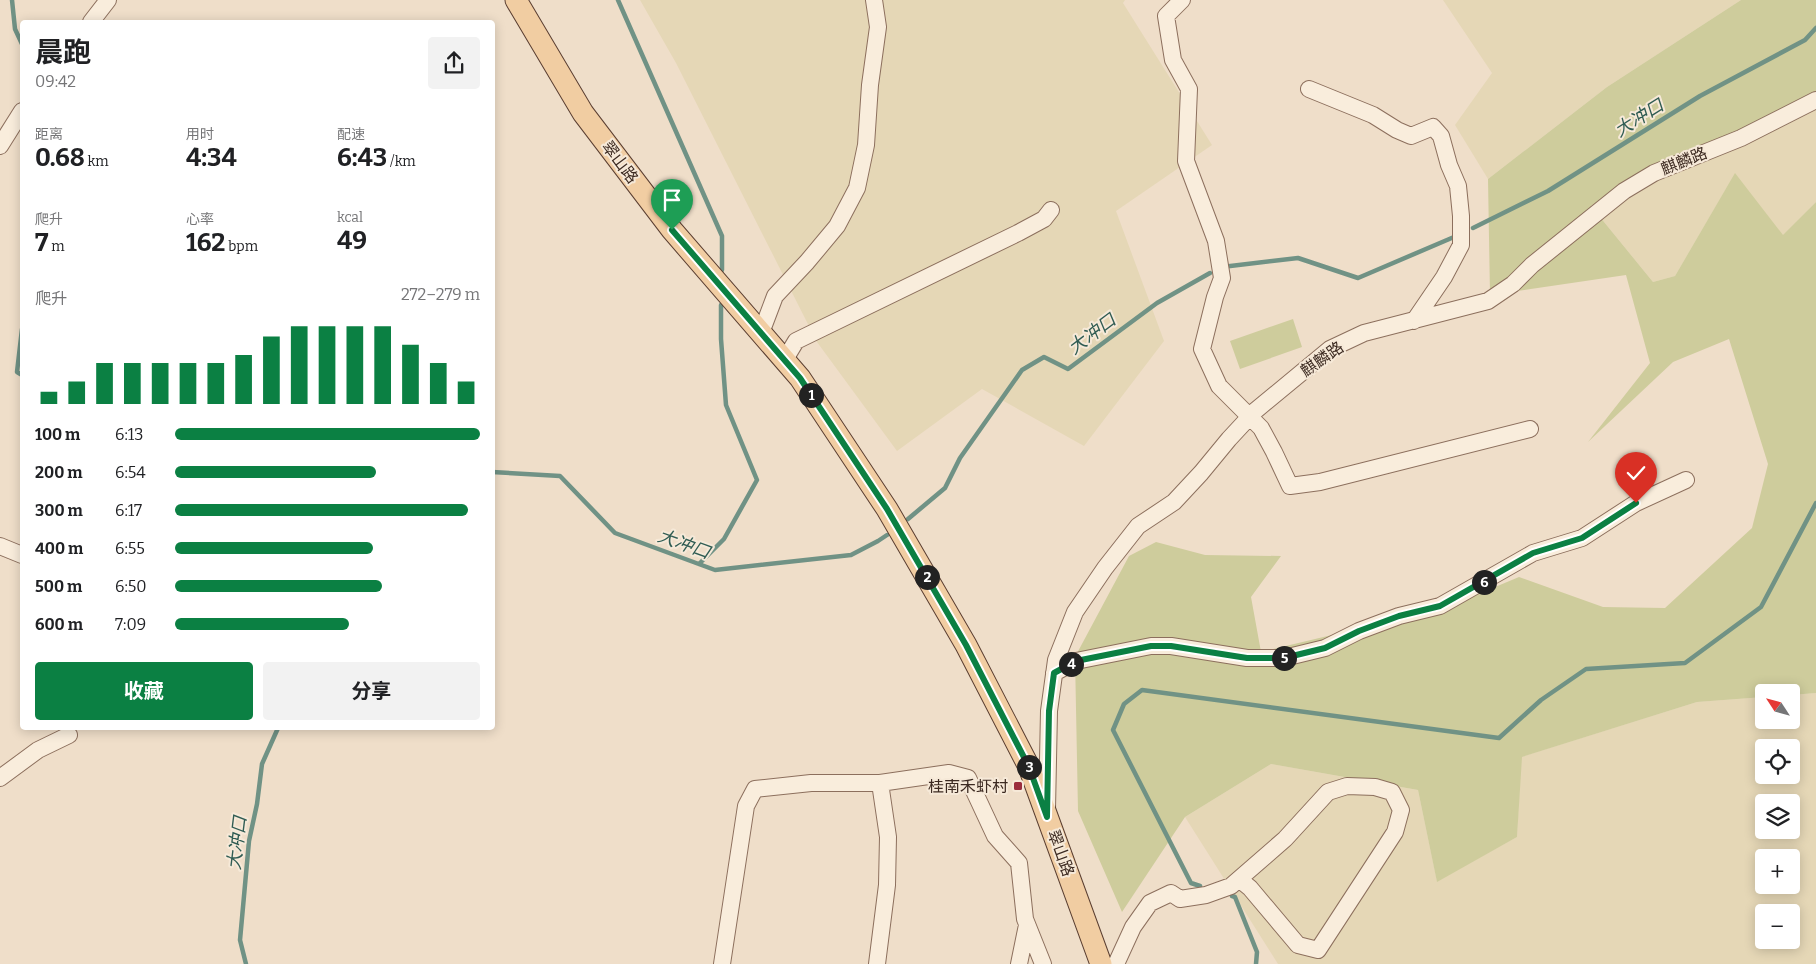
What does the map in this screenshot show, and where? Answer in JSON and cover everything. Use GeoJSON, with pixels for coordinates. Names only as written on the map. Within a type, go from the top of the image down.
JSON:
{"type":"FeatureCollection","features":[{"type":"Feature","properties":{"kind":"main road","name":"翠山路"},"geometry":{"type":"LineString","coordinates":[[516,0],[583,113],[672,230],[800,378],[887,509],[961,636],[1029,767],[1101,964]]}},
{"type":"Feature","properties":{"kind":"street"},"geometry":{"type":"LineString","coordinates":[[93,20],[108,0]]}},
{"type":"Feature","properties":{"kind":"street"},"geometry":{"type":"LineString","coordinates":[[761,333],[775,296],[837,226],[857,188],[866,145],[870,85],[878,27],[874,0]]}},
{"type":"Feature","properties":{"kind":"street"},"geometry":{"type":"LineString","coordinates":[[1182,0],[1166,16],[1173,60],[1189,88],[1186,161],[1216,241],[1222,278],[1215,297],[1202,349],[1219,386],[1261,428],[1290,486],[1320,482],[1530,430]]}},
{"type":"Feature","properties":{"kind":"street"},"geometry":{"type":"LineString","coordinates":[[1309,89],[1373,115],[1397,130],[1411,136],[1433,127],[1442,136],[1449,165],[1458,186],[1461,246],[1444,277],[1414,321]]}},
{"type":"Feature","properties":{"kind":"street","name":"麒麟路"},"geometry":{"type":"LineString","coordinates":[[1047,817],[1049,711],[1054,673],[1056,660],[1075,612],[1105,568],[1138,526],[1174,502],[1250,417],[1330,349],[1364,333],[1488,301],[1513,284],[1532,265],[1624,191],[1654,173],[1741,138],[1816,100]]}},
{"type":"Feature","properties":{"kind":"street"},"geometry":{"type":"LineString","coordinates":[[0,146],[20,114]]}},
{"type":"Feature","properties":{"kind":"street"},"geometry":{"type":"LineString","coordinates":[[784,360],[796,341],[1018,233],[1044,219],[1051,210]]}},
{"type":"Feature","properties":{"kind":"street"},"geometry":{"type":"LineString","coordinates":[[1054,673],[1076,661],[1151,646],[1171,646],[1256,658],[1284,658],[1325,648],[1359,631],[1383,622],[1440,606],[1533,553],[1582,538],[1636,503],[1686,480]]}},
{"type":"Feature","properties":{"kind":"street"},"geometry":{"type":"LineString","coordinates":[[0,546],[20,554]]}},
{"type":"Feature","properties":{"kind":"street"},"geometry":{"type":"LineString","coordinates":[[0,778],[38,750],[68,735]]}},
{"type":"Feature","properties":{"kind":"street"},"geometry":{"type":"LineString","coordinates":[[722,964],[746,806],[755,789],[810,784],[880,783],[949,773],[968,778],[995,836],[1018,863],[1025,919],[1042,964]]}},
{"type":"Feature","properties":{"kind":"street"},"geometry":{"type":"LineString","coordinates":[[876,964],[887,885],[888,837],[880,783]]}},
{"type":"Feature","properties":{"kind":"street"},"geometry":{"type":"LineString","coordinates":[[1116,964],[1133,927],[1150,903],[1171,893],[1180,899],[1206,895],[1231,886],[1239,879],[1285,839],[1328,792],[1347,786],[1375,787],[1392,792],[1401,810],[1395,832],[1318,950],[1298,945],[1250,888],[1239,879]]}},
{"type":"Feature","properties":{"kind":"street"},"geometry":{"type":"LineString","coordinates":[[1019,964],[1027,924]]}},
{"type":"Feature","properties":{"kind":"shaded area"},"geometry":{"type":"Polygon","coordinates":[[[640,0],[1125,0],[1123,3],[1212,145],[1116,211],[1164,341],[1084,446],[982,389],[897,451],[817,342],[676,63],[640,0]]]}},
{"type":"Feature","properties":{"kind":"shaded area"},"geometry":{"type":"Polygon","coordinates":[[[1443,0],[1741,0],[1607,87],[1488,179],[1455,125],[1492,73],[1443,0]]]}},
{"type":"Feature","properties":{"kind":"shaded area"},"geometry":{"type":"Polygon","coordinates":[[[1741,0],[1816,0],[1816,97],[1647,171],[1591,206],[1653,282],[1675,276],[1735,173],[1783,235],[1816,202],[1816,693],[1800,694],[1800,684],[1755,684],[1755,698],[1697,702],[1522,757],[1517,837],[1437,882],[1418,790],[1271,764],[1185,817],[1122,912],[1078,811],[1075,657],[1129,556],[1156,542],[1205,555],[1281,556],[1251,597],[1261,652],[1445,608],[1519,577],[1603,607],[1665,608],[1752,528],[1768,464],[1729,339],[1673,362],[1588,442],[1650,363],[1626,275],[1490,295],[1488,179],[1607,87],[1741,0]]]}},
{"type":"Feature","properties":{"kind":"shaded area"},"geometry":{"type":"Polygon","coordinates":[[[1816,109],[1816,202],[1783,236],[1726,189],[1675,276],[1653,282],[1591,206],[1816,109]]]}},
{"type":"Feature","properties":{"kind":"shaded area"},"geometry":{"type":"Polygon","coordinates":[[[1293,319],[1302,347],[1240,369],[1230,341],[1293,319]]]}},
{"type":"Feature","properties":{"kind":"shaded area"},"geometry":{"type":"Polygon","coordinates":[[[1816,693],[1816,964],[1278,964],[1185,817],[1271,764],[1418,790],[1437,881],[1517,837],[1521,757],[1697,702],[1755,698],[1755,729],[1800,729],[1800,694],[1816,693]]]}},
{"type":"Feature","properties":{"kind":"waterway"},"geometry":{"type":"LineString","coordinates":[[12,0],[15,29],[20,40]]}},
{"type":"Feature","properties":{"kind":"waterway"},"geometry":{"type":"LineString","coordinates":[[618,0],[722,236],[722,270]]}},
{"type":"Feature","properties":{"kind":"waterway","name":"大冲口"},"geometry":{"type":"LineString","coordinates":[[1473,228],[1548,191],[1700,96],[1805,40],[1816,28]]}},
{"type":"Feature","properties":{"kind":"waterway","name":"大冲口"},"geometry":{"type":"LineString","coordinates":[[1222,267],[1298,258],[1358,278],[1454,237]]}},
{"type":"Feature","properties":{"kind":"waterway","name":"大冲口"},"geometry":{"type":"LineString","coordinates":[[908,519],[945,488],[960,458],[1022,370],[1044,357],[1068,369],[1157,303],[1210,273]]}},
{"type":"Feature","properties":{"kind":"waterway"},"geometry":{"type":"LineString","coordinates":[[699,564],[724,539],[757,480],[726,405],[721,339],[721,305]]}},
{"type":"Feature","properties":{"kind":"waterway"},"geometry":{"type":"LineString","coordinates":[[20,346],[17,372],[20,374]]}},
{"type":"Feature","properties":{"kind":"waterway","name":"大冲口"},"geometry":{"type":"LineString","coordinates":[[495,472],[560,476],[615,533],[715,570],[851,555],[887,535]]}},
{"type":"Feature","properties":{"kind":"waterway"},"geometry":{"type":"LineString","coordinates":[[1200,886],[1191,883],[1113,730],[1124,704],[1142,690],[1499,738],[1541,700],[1586,669],[1685,663],[1761,607],[1816,503]]}},
{"type":"Feature","properties":{"kind":"waterway","name":"大冲口"},"geometry":{"type":"LineString","coordinates":[[246,964],[240,940],[249,841],[257,804],[262,764],[277,730]]}},
{"type":"Feature","properties":{"kind":"waterway"},"geometry":{"type":"LineString","coordinates":[[1232,896],[1235,897],[1257,952],[1256,964]]}},
{"type":"Feature","properties":{"kind":"place","name":"桂南禾虾村"},"geometry":{"type":"Point","coordinates":[1018,786]}},
{"type":"Feature","properties":{"kind":"route"},"geometry":{"type":"LineString","coordinates":[[672,230],[800,378],[887,509],[966,645],[1029,767],[1047,817],[1049,711],[1054,673],[1076,661],[1151,646],[1171,646],[1247,658],[1284,658],[1325,648],[1359,631],[1399,616],[1440,606],[1533,553],[1582,538],[1636,503]]}}]}
